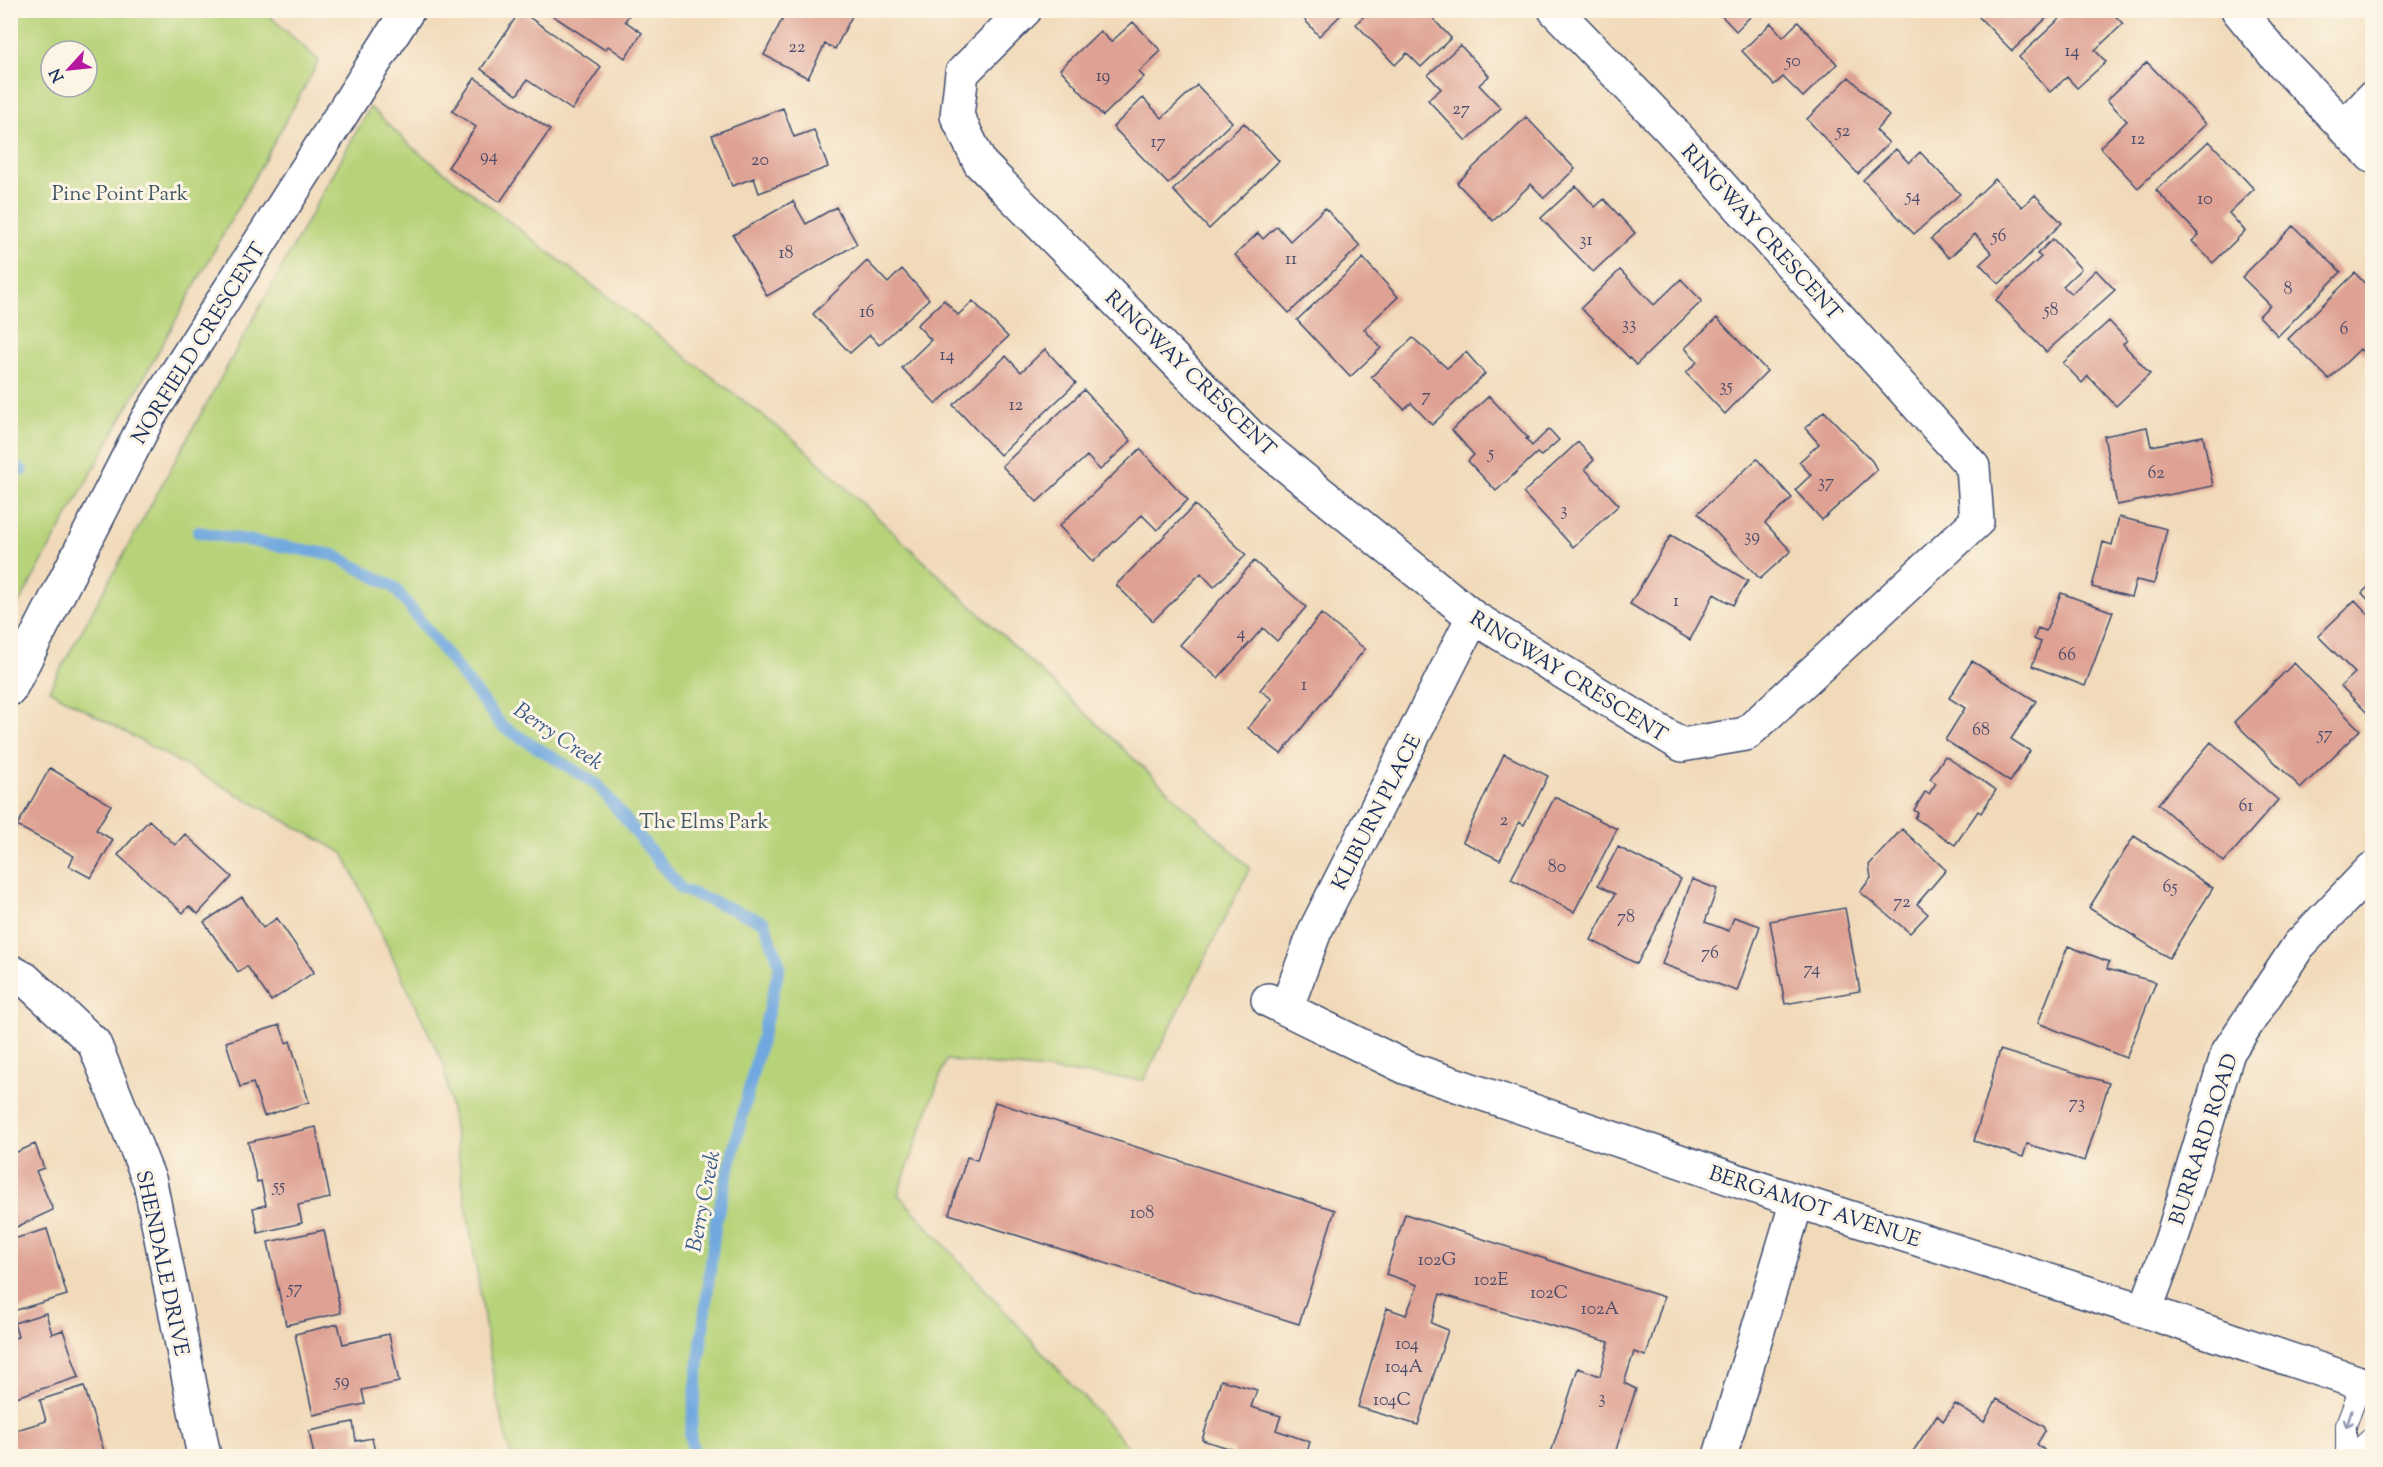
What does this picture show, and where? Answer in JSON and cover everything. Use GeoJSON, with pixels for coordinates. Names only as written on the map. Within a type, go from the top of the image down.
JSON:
{"type":"FeatureCollection","features":[{"type":"Feature","properties":{"kind":"street","name":"NORFIELD CRESCENT"},"geometry":{"type":"LineString","coordinates":[[10,689],[148,418],[408,10]]}},
{"type":"Feature","properties":{"kind":"street","name":"RINGWAY CRESCENT"},"geometry":{"type":"LineString","coordinates":[[1025,10],[962,73],[957,116],[981,163],[1250,436],[1473,617],[1682,746],[1746,734],[1977,521],[1973,467],[1678,137],[1556,10]]}},
{"type":"Feature","properties":{"kind":"street"},"geometry":{"type":"LineString","coordinates":[[2238,10],[2274,54],[2373,156]]}},
{"type":"Feature","properties":{"kind":"street"},"geometry":{"type":"LineString","coordinates":[[2344,128],[2373,98]]}},
{"type":"Feature","properties":{"kind":"street","name":"KLIBURN PLACE"},"geometry":{"type":"LineString","coordinates":[[1277,1004],[1473,617]]}},
{"type":"Feature","properties":{"kind":"street","name":"BURRARD ROAD"},"geometry":{"type":"LineString","coordinates":[[2145,1311],[2172,1238],[2228,1052],[2299,945],[2373,869]]}},
{"type":"Feature","properties":{"kind":"street","name":"SHENDALE DRIVE"},"geometry":{"type":"LineString","coordinates":[[10,970],[25,979],[94,1043],[145,1172],[204,1456]]}},
{"type":"Feature","properties":{"kind":"street","name":"BERGAMOT AVENUE"},"geometry":{"type":"LineString","coordinates":[[1277,1004],[1407,1068],[1797,1201],[2145,1311],[2367,1385]]}},
{"type":"Feature","properties":{"kind":"street"},"geometry":{"type":"LineString","coordinates":[[1719,1456],[1797,1201]]}},
{"type":"Feature","properties":{"kind":"lane"},"geometry":{"type":"LineString","coordinates":[[2346,1456],[2346,1425],[2367,1385]]}},
{"type":"Feature","properties":{"kind":"lane"},"geometry":{"type":"LineString","coordinates":[[2351,1456],[2373,1437]]}},
{"type":"Feature","properties":{"kind":"green space","name":"Pine Point Park"},"geometry":{"type":"Polygon","coordinates":[[[11,10],[264,11],[319,61],[11,618],[11,10]]]}},
{"type":"Feature","properties":{"kind":"green space","name":"The Elms Park"},"geometry":{"type":"Polygon","coordinates":[[[370,107],[413,148],[796,441],[1250,868],[1144,1080],[946,1060],[898,1194],[1137,1456],[511,1456],[497,1400],[444,1065],[343,853],[49,690],[370,107]]]}},
{"type":"Feature","properties":{"kind":"building"},"geometry":{"type":"Polygon","coordinates":[[[544,10],[632,10],[625,21],[642,33],[625,58],[608,46],[605,50],[544,10]]]}},
{"type":"Feature","properties":{"kind":"building"},"geometry":{"type":"Polygon","coordinates":[[[787,10],[855,10],[835,49],[825,44],[808,78],[764,55],[787,10]]]}},
{"type":"Feature","properties":{"kind":"building"},"geometry":{"type":"Polygon","coordinates":[[[1296,10],[1346,10],[1319,36],[1296,10]]]}},
{"type":"Feature","properties":{"kind":"building"},"geometry":{"type":"Polygon","coordinates":[[[1370,10],[1425,10],[1451,38],[1421,67],[1407,53],[1395,65],[1356,24],[1370,10]]]}},
{"type":"Feature","properties":{"kind":"building"},"geometry":{"type":"Polygon","coordinates":[[[1716,10],[1757,10],[1736,31],[1716,10]]]}},
{"type":"Feature","properties":{"kind":"building"},"geometry":{"type":"Polygon","coordinates":[[[1986,10],[2055,10],[2012,51],[1979,17],[1986,10]]]}},
{"type":"Feature","properties":{"kind":"building"},"geometry":{"type":"Polygon","coordinates":[[[2069,10],[2110,10],[2123,24],[2095,50],[2106,62],[2077,88],[2067,77],[2050,92],[2019,57],[2069,10]]]}},
{"type":"Feature","properties":{"kind":"building"},"geometry":{"type":"Polygon","coordinates":[[[520,11],[601,67],[572,110],[527,80],[517,95],[481,69],[520,11]]]}},
{"type":"Feature","properties":{"kind":"building"},"geometry":{"type":"Polygon","coordinates":[[[1133,22],[1161,51],[1139,72],[1144,77],[1103,116],[1060,69],[1100,31],[1111,42],[1133,22]]]}},
{"type":"Feature","properties":{"kind":"building"},"geometry":{"type":"Polygon","coordinates":[[[1798,22],[1837,64],[1803,97],[1783,77],[1774,85],[1742,51],[1771,23],[1783,37],[1798,22]]]}},
{"type":"Feature","properties":{"kind":"building"},"geometry":{"type":"Polygon","coordinates":[[[1460,45],[1489,76],[1479,85],[1501,108],[1466,141],[1428,100],[1441,89],[1428,75],[1460,45]]]}},
{"type":"Feature","properties":{"kind":"building"},"geometry":{"type":"Polygon","coordinates":[[[2147,62],[2206,124],[2138,188],[2100,147],[2127,121],[2107,100],[2147,62]]]}},
{"type":"Feature","properties":{"kind":"building"},"geometry":{"type":"Polygon","coordinates":[[[1849,77],[1889,116],[1876,130],[1889,143],[1858,174],[1807,119],[1849,77]]]}},
{"type":"Feature","properties":{"kind":"building"},"geometry":{"type":"Polygon","coordinates":[[[475,78],[550,130],[500,202],[448,167],[476,127],[452,111],[475,78]]]}},
{"type":"Feature","properties":{"kind":"building"},"geometry":{"type":"Polygon","coordinates":[[[1197,85],[1232,122],[1168,184],[1113,127],[1143,98],[1162,118],[1197,85]]]}},
{"type":"Feature","properties":{"kind":"building"},"geometry":{"type":"Polygon","coordinates":[[[783,108],[794,137],[814,130],[828,167],[759,193],[754,178],[732,186],[712,135],[783,108]]]}},
{"type":"Feature","properties":{"kind":"building"},"geometry":{"type":"Polygon","coordinates":[[[1526,117],[1575,169],[1544,198],[1531,184],[1493,221],[1457,183],[1526,117]]]}},
{"type":"Feature","properties":{"kind":"building"},"geometry":{"type":"Polygon","coordinates":[[[1244,123],[1279,161],[1209,229],[1173,190],[1244,123]]]}},
{"type":"Feature","properties":{"kind":"building"},"geometry":{"type":"Polygon","coordinates":[[[2209,141],[2254,189],[2229,213],[2245,231],[2213,263],[2192,241],[2199,235],[2156,190],[2209,141]]]}},
{"type":"Feature","properties":{"kind":"building"},"geometry":{"type":"Polygon","coordinates":[[[1896,149],[1909,163],[1920,152],[1960,194],[1914,234],[1863,180],[1896,149]]]}},
{"type":"Feature","properties":{"kind":"building"},"geometry":{"type":"Polygon","coordinates":[[[1995,179],[2022,207],[2035,195],[2062,223],[1999,284],[1980,264],[1992,253],[1975,234],[1949,258],[1931,239],[1995,179]]]}},
{"type":"Feature","properties":{"kind":"building"},"geometry":{"type":"Polygon","coordinates":[[[1576,186],[1595,207],[1604,199],[1635,233],[1593,272],[1541,218],[1576,186]]]}},
{"type":"Feature","properties":{"kind":"building"},"geometry":{"type":"Polygon","coordinates":[[[793,201],[806,224],[836,207],[857,244],[767,296],[733,235],[793,201]]]}},
{"type":"Feature","properties":{"kind":"building"},"geometry":{"type":"Polygon","coordinates":[[[1325,208],[1360,246],[1289,313],[1235,255],[1258,233],[1263,239],[1277,226],[1290,241],[1325,208]]]}},
{"type":"Feature","properties":{"kind":"building"},"geometry":{"type":"Polygon","coordinates":[[[2293,226],[2341,272],[2278,336],[2259,316],[2270,305],[2242,277],[2293,226]]]}},
{"type":"Feature","properties":{"kind":"building"},"geometry":{"type":"Polygon","coordinates":[[[2053,239],[2081,269],[2063,286],[2071,294],[2096,270],[2115,290],[2046,352],[1996,300],[2041,257],[2037,254],[2053,239]]]}},
{"type":"Feature","properties":{"kind":"building"},"geometry":{"type":"Polygon","coordinates":[[[1363,258],[1398,297],[1364,329],[1381,348],[1350,377],[1297,320],[1363,258]]]}},
{"type":"Feature","properties":{"kind":"building"},"geometry":{"type":"Polygon","coordinates":[[[867,261],[888,283],[902,269],[929,299],[879,345],[870,335],[850,353],[813,314],[867,261]]]}},
{"type":"Feature","properties":{"kind":"building"},"geometry":{"type":"Polygon","coordinates":[[[1620,270],[1654,305],[1681,279],[1702,301],[1636,365],[1581,308],[1620,270]]]}},
{"type":"Feature","properties":{"kind":"building"},"geometry":{"type":"Polygon","coordinates":[[[2355,273],[2372,291],[2372,358],[2371,360],[2360,349],[2329,379],[2288,339],[2355,273]]]}},
{"type":"Feature","properties":{"kind":"building"},"geometry":{"type":"Polygon","coordinates":[[[944,300],[958,315],[973,301],[1008,337],[936,404],[902,368],[931,340],[917,325],[944,300]]]}},
{"type":"Feature","properties":{"kind":"building"},"geometry":{"type":"Polygon","coordinates":[[[1717,318],[1767,371],[1725,414],[1686,373],[1697,362],[1685,348],[1717,318]]]}},
{"type":"Feature","properties":{"kind":"building"},"geometry":{"type":"Polygon","coordinates":[[[2109,321],[2127,340],[2123,344],[2150,374],[2116,406],[2088,376],[2082,383],[2063,363],[2109,321]]]}},
{"type":"Feature","properties":{"kind":"building"},"geometry":{"type":"Polygon","coordinates":[[[1413,338],[1447,368],[1466,352],[1485,374],[1432,425],[1411,403],[1404,409],[1371,377],[1413,338]]]}},
{"type":"Feature","properties":{"kind":"building"},"geometry":{"type":"Polygon","coordinates":[[[1045,349],[1076,383],[1000,455],[953,405],[1006,356],[1021,372],[1045,349]]]}},
{"type":"Feature","properties":{"kind":"building"},"geometry":{"type":"Polygon","coordinates":[[[1084,390],[1131,441],[1100,470],[1087,456],[1037,502],[1002,466],[1084,390]]]}},
{"type":"Feature","properties":{"kind":"building"},"geometry":{"type":"Polygon","coordinates":[[[1489,396],[1528,438],[1526,439],[1532,446],[1549,429],[1559,440],[1541,456],[1537,453],[1496,491],[1468,461],[1474,455],[1452,430],[1489,396]]]}},
{"type":"Feature","properties":{"kind":"building"},"geometry":{"type":"Polygon","coordinates":[[[1824,411],[1872,461],[1877,470],[1822,520],[1795,490],[1811,475],[1799,462],[1819,444],[1805,428],[1824,411]]]}},
{"type":"Feature","properties":{"kind":"building"},"geometry":{"type":"Polygon","coordinates":[[[2147,427],[2151,446],[2203,436],[2213,486],[2117,505],[2104,436],[2147,427]]]}},
{"type":"Feature","properties":{"kind":"building"},"geometry":{"type":"Polygon","coordinates":[[[1578,442],[1594,460],[1585,469],[1619,505],[1573,547],[1523,493],[1578,442]]]}},
{"type":"Feature","properties":{"kind":"building"},"geometry":{"type":"Polygon","coordinates":[[[1140,449],[1188,500],[1157,530],[1142,515],[1093,562],[1059,526],[1140,449]]]}},
{"type":"Feature","properties":{"kind":"building"},"geometry":{"type":"Polygon","coordinates":[[[1757,459],[1792,498],[1765,523],[1791,551],[1760,579],[1698,513],[1757,459]]]}},
{"type":"Feature","properties":{"kind":"building"},"geometry":{"type":"Polygon","coordinates":[[[1195,505],[1246,555],[1214,587],[1201,573],[1153,621],[1116,585],[1195,505]]]}},
{"type":"Feature","properties":{"kind":"building"},"geometry":{"type":"Polygon","coordinates":[[[2119,517],[2167,529],[2154,584],[2136,580],[2131,597],[2092,587],[2103,542],[2112,545],[2119,517]]]}},
{"type":"Feature","properties":{"kind":"building"},"geometry":{"type":"Polygon","coordinates":[[[1671,535],[1748,581],[1733,605],[1714,594],[1690,640],[1630,604],[1671,535]]]}},
{"type":"Feature","properties":{"kind":"building"},"geometry":{"type":"Polygon","coordinates":[[[1254,561],[1306,607],[1277,641],[1263,628],[1218,678],[1180,645],[1254,561]]]}},
{"type":"Feature","properties":{"kind":"building"},"geometry":{"type":"Polygon","coordinates":[[[2372,583],[2372,604],[2362,593],[2372,583]]]}},
{"type":"Feature","properties":{"kind":"building"},"geometry":{"type":"Polygon","coordinates":[[[2061,593],[2113,612],[2085,686],[2032,666],[2041,642],[2034,639],[2038,628],[2046,631],[2061,593]]]}},
{"type":"Feature","properties":{"kind":"building"},"geometry":{"type":"Polygon","coordinates":[[[2355,600],[2372,618],[2372,718],[2341,686],[2355,673],[2318,636],[2355,600]]]}},
{"type":"Feature","properties":{"kind":"building"},"geometry":{"type":"Polygon","coordinates":[[[1321,614],[1365,649],[1281,754],[1248,728],[1272,699],[1260,690],[1321,614]]]}},
{"type":"Feature","properties":{"kind":"building"},"geometry":{"type":"Polygon","coordinates":[[[1972,661],[2036,701],[2011,739],[2030,751],[2010,782],[1945,740],[1965,708],[1949,698],[1972,661]]]}},
{"type":"Feature","properties":{"kind":"building"},"geometry":{"type":"Polygon","coordinates":[[[2294,663],[2360,730],[2301,788],[2234,722],[2294,663]]]}},
{"type":"Feature","properties":{"kind":"building"},"geometry":{"type":"Polygon","coordinates":[[[2211,742],[2278,800],[2224,862],[2158,804],[2211,742]]]}},
{"type":"Feature","properties":{"kind":"building"},"geometry":{"type":"Polygon","coordinates":[[[1504,754],[1548,776],[1524,825],[1519,822],[1500,860],[1463,842],[1504,754]]]}},
{"type":"Feature","properties":{"kind":"building"},"geometry":{"type":"Polygon","coordinates":[[[1945,756],[1996,790],[1981,813],[1978,811],[1955,845],[1915,818],[1918,813],[1914,810],[1925,792],[1929,794],[1936,783],[1930,779],[1945,756]]]}},
{"type":"Feature","properties":{"kind":"building"},"geometry":{"type":"Polygon","coordinates":[[[50,768],[111,805],[96,830],[113,840],[91,878],[69,866],[74,856],[17,826],[50,768]]]}},
{"type":"Feature","properties":{"kind":"building"},"geometry":{"type":"Polygon","coordinates":[[[1555,797],[1617,829],[1574,912],[1511,879],[1555,797]]]}},
{"type":"Feature","properties":{"kind":"building"},"geometry":{"type":"Polygon","coordinates":[[[149,820],[175,845],[185,834],[232,877],[198,914],[189,906],[183,913],[118,855],[149,820]]]}},
{"type":"Feature","properties":{"kind":"building"},"geometry":{"type":"Polygon","coordinates":[[[1902,829],[1946,870],[1917,904],[1928,914],[1910,933],[1860,892],[1871,878],[1869,865],[1902,829]]]}},
{"type":"Feature","properties":{"kind":"building"},"geometry":{"type":"Polygon","coordinates":[[[2134,836],[2213,888],[2169,958],[2089,908],[2134,836]]]}},
{"type":"Feature","properties":{"kind":"building"},"geometry":{"type":"Polygon","coordinates":[[[1618,847],[1681,879],[1637,964],[1591,940],[1615,894],[1598,885],[1618,847]]]}},
{"type":"Feature","properties":{"kind":"building"},"geometry":{"type":"Polygon","coordinates":[[[1692,879],[1717,889],[1705,922],[1729,931],[1734,917],[1760,926],[1737,991],[1662,964],[1692,879]]]}},
{"type":"Feature","properties":{"kind":"building"},"geometry":{"type":"Polygon","coordinates":[[[242,897],[263,928],[277,918],[314,972],[271,1001],[247,966],[238,972],[204,922],[242,897]]]}},
{"type":"Feature","properties":{"kind":"building"},"geometry":{"type":"Polygon","coordinates":[[[1845,908],[1860,991],[1785,1004],[1770,921],[1845,908]]]}},
{"type":"Feature","properties":{"kind":"building"},"geometry":{"type":"Polygon","coordinates":[[[2068,946],[2109,962],[2107,969],[2156,982],[2126,1058],[2038,1023],[2068,946]]]}},
{"type":"Feature","properties":{"kind":"building"},"geometry":{"type":"Polygon","coordinates":[[[280,1025],[286,1043],[290,1041],[309,1102],[264,1116],[253,1083],[240,1087],[226,1042],[280,1025]]]}},
{"type":"Feature","properties":{"kind":"building"},"geometry":{"type":"Polygon","coordinates":[[[2000,1050],[2109,1083],[2085,1161],[2027,1144],[2023,1157],[1974,1141],[2000,1050]]]}},
{"type":"Feature","properties":{"kind":"building"},"geometry":{"type":"Polygon","coordinates":[[[995,1102],[1335,1210],[1299,1324],[949,1214],[967,1157],[977,1160],[995,1102]]]}},
{"type":"Feature","properties":{"kind":"building"},"geometry":{"type":"Polygon","coordinates":[[[316,1127],[330,1198],[298,1205],[302,1223],[258,1233],[253,1208],[266,1205],[261,1181],[257,1182],[248,1142],[316,1127]]]}},
{"type":"Feature","properties":{"kind":"building"},"geometry":{"type":"Polygon","coordinates":[[[35,1144],[44,1168],[36,1171],[53,1210],[10,1230],[10,1155],[35,1144]]]}},
{"type":"Feature","properties":{"kind":"building"},"geometry":{"type":"Polygon","coordinates":[[[1405,1214],[1664,1297],[1646,1356],[1634,1352],[1624,1383],[1636,1389],[1614,1456],[1550,1456],[1578,1368],[1600,1376],[1609,1342],[1440,1294],[1431,1323],[1448,1330],[1418,1425],[1358,1407],[1387,1308],[1406,1315],[1418,1285],[1386,1274],[1405,1214]]]}},
{"type":"Feature","properties":{"kind":"building"},"geometry":{"type":"Polygon","coordinates":[[[47,1229],[67,1295],[10,1312],[10,1240],[47,1229]]]}},
{"type":"Feature","properties":{"kind":"building"},"geometry":{"type":"Polygon","coordinates":[[[324,1230],[341,1313],[286,1325],[268,1242],[324,1230]]]}},
{"type":"Feature","properties":{"kind":"building"},"geometry":{"type":"Polygon","coordinates":[[[46,1313],[52,1334],[63,1330],[79,1377],[10,1399],[10,1339],[18,1337],[14,1323],[46,1313]]]}},
{"type":"Feature","properties":{"kind":"building"},"geometry":{"type":"Polygon","coordinates":[[[338,1324],[343,1344],[389,1334],[399,1382],[362,1390],[365,1404],[313,1415],[295,1334],[338,1324]]]}},
{"type":"Feature","properties":{"kind":"building"},"geometry":{"type":"Polygon","coordinates":[[[1221,1380],[1257,1390],[1251,1407],[1281,1416],[1276,1430],[1310,1442],[1306,1456],[1233,1456],[1235,1450],[1202,1440],[1221,1380]]]}},
{"type":"Feature","properties":{"kind":"building"},"geometry":{"type":"Polygon","coordinates":[[[84,1386],[105,1454],[96,1456],[10,1456],[10,1432],[46,1421],[40,1400],[84,1386]]]}},
{"type":"Feature","properties":{"kind":"building"},"geometry":{"type":"Polygon","coordinates":[[[1997,1399],[2043,1426],[2045,1431],[2037,1444],[2044,1450],[2040,1456],[1910,1456],[1937,1415],[1943,1421],[1955,1404],[1984,1422],[1997,1399]]]}},
{"type":"Feature","properties":{"kind":"building"},"geometry":{"type":"Polygon","coordinates":[[[353,1422],[356,1441],[372,1438],[376,1456],[314,1456],[309,1431],[353,1422]]]}},
{"type":"Feature","properties":{"kind":"waterway","name":"Berry Creek"},"geometry":{"type":"LineString","coordinates":[[10,464],[22,470]]}},
{"type":"Feature","properties":{"kind":"waterway","name":"Berry Creek"},"geometry":{"type":"LineString","coordinates":[[198,532],[334,555],[394,587],[502,726],[598,785],[681,889],[764,922],[780,965],[716,1220],[690,1436],[695,1456]]}}]}
